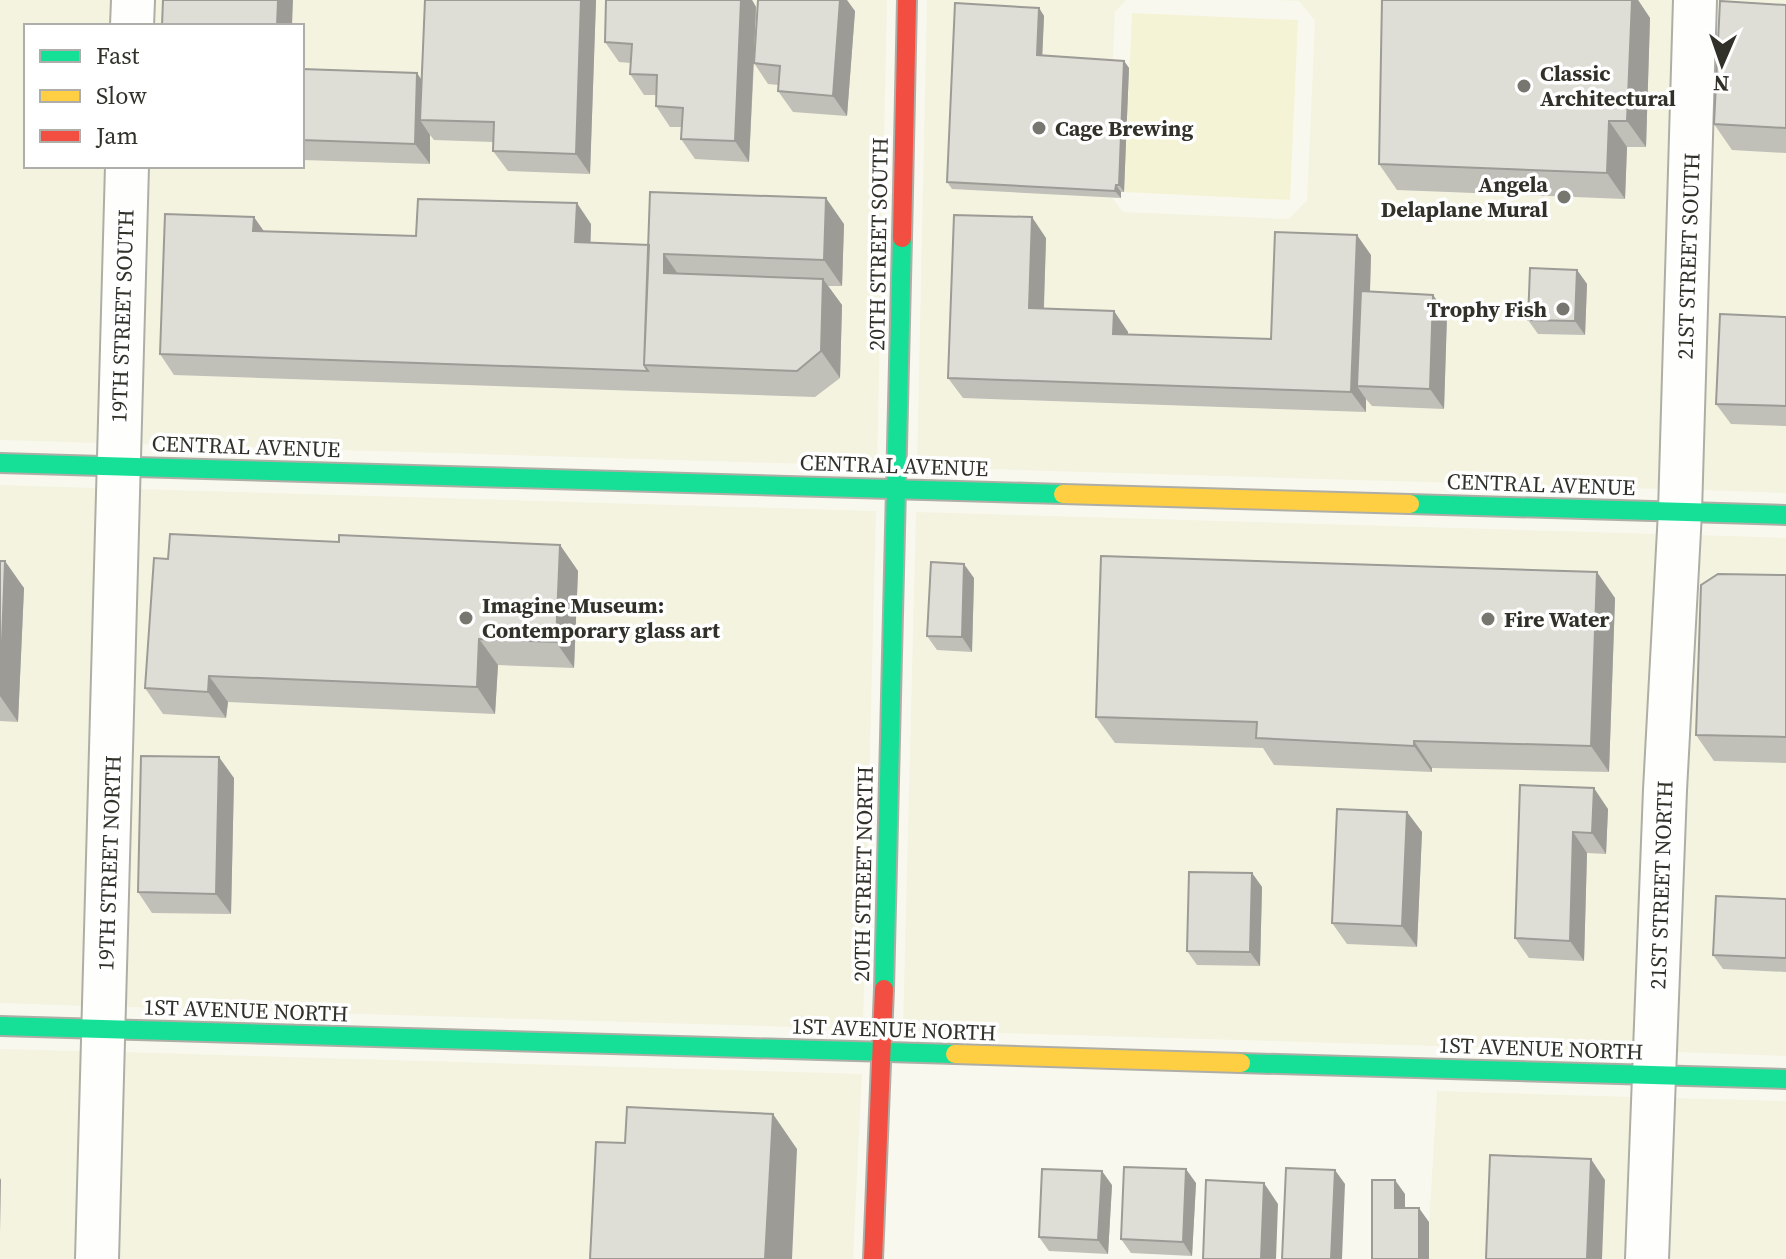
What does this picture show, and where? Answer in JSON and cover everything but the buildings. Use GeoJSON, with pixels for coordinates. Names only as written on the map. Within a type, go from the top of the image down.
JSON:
{"type":"FeatureCollection","features":[{"type":"Feature","properties":{"kind":"street"},"geometry":{"type":"LineString","coordinates":[[132,24],[133,0]]}},
{"type":"Feature","properties":{"kind":"street","name":"20TH STREET SOUTH"},"geometry":{"type":"LineString","coordinates":[[897,489],[907,0]]}},
{"type":"Feature","properties":{"kind":"street","name":"21ST STREET SOUTH"},"geometry":{"type":"LineString","coordinates":[[1680,512],[1695,0]]}},
{"type":"Feature","properties":{"kind":"street","name":"19TH STREET SOUTH"},"geometry":{"type":"LineString","coordinates":[[118,466],[127,168]]}},
{"type":"Feature","properties":{"kind":"street","name":"CENTRAL AVENUE"},"geometry":{"type":"LineString","coordinates":[[0,463],[1786,515]]}},
{"type":"Feature","properties":{"kind":"street","name":"19TH STREET NORTH"},"geometry":{"type":"LineString","coordinates":[[97,1259],[118,466]]}},
{"type":"Feature","properties":{"kind":"street","name":"20TH STREET NORTH"},"geometry":{"type":"LineString","coordinates":[[873,1259],[883,1052],[897,489]]}},
{"type":"Feature","properties":{"kind":"street","name":"21ST STREET NORTH"},"geometry":{"type":"LineString","coordinates":[[1647,1259],[1665,790],[1680,512]]}},
{"type":"Feature","properties":{"kind":"street","name":"1ST AVENUE NORTH"},"geometry":{"type":"LineString","coordinates":[[0,1026],[1786,1079]]}},
{"type":"Feature","properties":{"kind":"shaded area"},"geometry":{"type":"Polygon","coordinates":[[[0,0],[112,0],[112,24],[24,24],[24,168],[107,168],[99,443],[0,440],[0,0]]]}},
{"type":"Feature","properties":{"kind":"shaded area"},"geometry":{"type":"Polygon","coordinates":[[[153,0],[887,0],[877,466],[139,444],[147,168],[304,168],[304,24],[152,24],[153,0]]]}},
{"type":"Feature","properties":{"kind":"shaded area"},"geometry":{"type":"Polygon","coordinates":[[[927,0],[1126,0],[1115,12],[1107,191],[1123,212],[1289,219],[1307,200],[1315,21],[1299,1],[1273,0],[1674,0],[1661,489],[917,467],[927,0]]]}},
{"type":"Feature","properties":{"kind":"shaded area"},"geometry":{"type":"Polygon","coordinates":[[[1715,0],[1786,0],[1786,493],[1701,490],[1715,0]]]}},
{"type":"Feature","properties":{"kind":"shaded area"},"geometry":{"type":"Polygon","coordinates":[[[1132,13],[1298,20],[1290,200],[1124,192],[1132,13]]]}},
{"type":"Feature","properties":{"kind":"shaded area"},"geometry":{"type":"Polygon","coordinates":[[[0,485],[97,488],[85,1006],[0,1003],[0,485]]]}},
{"type":"Feature","properties":{"kind":"shaded area"},"geometry":{"type":"Polygon","coordinates":[[[137,489],[876,511],[863,1029],[125,1007],[137,489]]]}},
{"type":"Feature","properties":{"kind":"shaded area"},"geometry":{"type":"Polygon","coordinates":[[[916,512],[1659,534],[1634,1052],[903,1030],[916,512]]]}},
{"type":"Feature","properties":{"kind":"shaded area"},"geometry":{"type":"Polygon","coordinates":[[[1699,535],[1786,538],[1786,1056],[1674,1052],[1699,535]]]}},
{"type":"Feature","properties":{"kind":"shaded area"},"geometry":{"type":"Polygon","coordinates":[[[0,1049],[83,1051],[77,1259],[0,1259],[0,1049]]]}},
{"type":"Feature","properties":{"kind":"shaded area"},"geometry":{"type":"Polygon","coordinates":[[[123,1052],[862,1074],[853,1259],[117,1259],[123,1052]]]}},
{"type":"Feature","properties":{"kind":"shaded area"},"geometry":{"type":"Polygon","coordinates":[[[1437,1091],[1633,1097],[1627,1259],[1427,1259],[1437,1091]]]}},
{"type":"Feature","properties":{"kind":"shaded area"},"geometry":{"type":"Polygon","coordinates":[[[1673,1098],[1786,1101],[1786,1259],[1667,1259],[1673,1098]]]}},
{"type":"Feature","properties":{"kind":"traffic: fast"},"geometry":{"type":"LineString","coordinates":[[884,989],[902,238]]}},
{"type":"Feature","properties":{"kind":"traffic: fast"},"geometry":{"type":"LineString","coordinates":[[0,463],[1063,494]]}},
{"type":"Feature","properties":{"kind":"traffic: fast"},"geometry":{"type":"LineString","coordinates":[[1410,504],[1786,515]]}},
{"type":"Feature","properties":{"kind":"traffic: fast"},"geometry":{"type":"LineString","coordinates":[[0,1026],[955,1054]]}},
{"type":"Feature","properties":{"kind":"traffic: fast"},"geometry":{"type":"LineString","coordinates":[[1241,1063],[1786,1079]]}},
{"type":"Feature","properties":{"kind":"traffic: slow"},"geometry":{"type":"LineString","coordinates":[[1063,494],[1410,504]]}},
{"type":"Feature","properties":{"kind":"traffic: slow"},"geometry":{"type":"LineString","coordinates":[[955,1054],[1241,1063]]}},
{"type":"Feature","properties":{"kind":"traffic: jam"},"geometry":{"type":"LineString","coordinates":[[902,238],[907,0]]}},
{"type":"Feature","properties":{"kind":"traffic: jam"},"geometry":{"type":"LineString","coordinates":[[873,1259],[884,989]]}},
{"type":"Feature","properties":{"kind":"place","name":"Classic Architectural"},"geometry":{"type":"Point","coordinates":[1524,86]}},
{"type":"Feature","properties":{"kind":"place","name":"Cage Brewing"},"geometry":{"type":"Point","coordinates":[1039,128]}},
{"type":"Feature","properties":{"kind":"place","name":"Angela Delaplane Mural"},"geometry":{"type":"Point","coordinates":[1564,197]}},
{"type":"Feature","properties":{"kind":"place","name":"Trophy Fish"},"geometry":{"type":"Point","coordinates":[1563,309]}},
{"type":"Feature","properties":{"kind":"place","name":"Imagine Museum: Contemporary glass art"},"geometry":{"type":"Point","coordinates":[466,618]}},
{"type":"Feature","properties":{"kind":"place","name":"Fire Water"},"geometry":{"type":"Point","coordinates":[1488,619]}}]}
